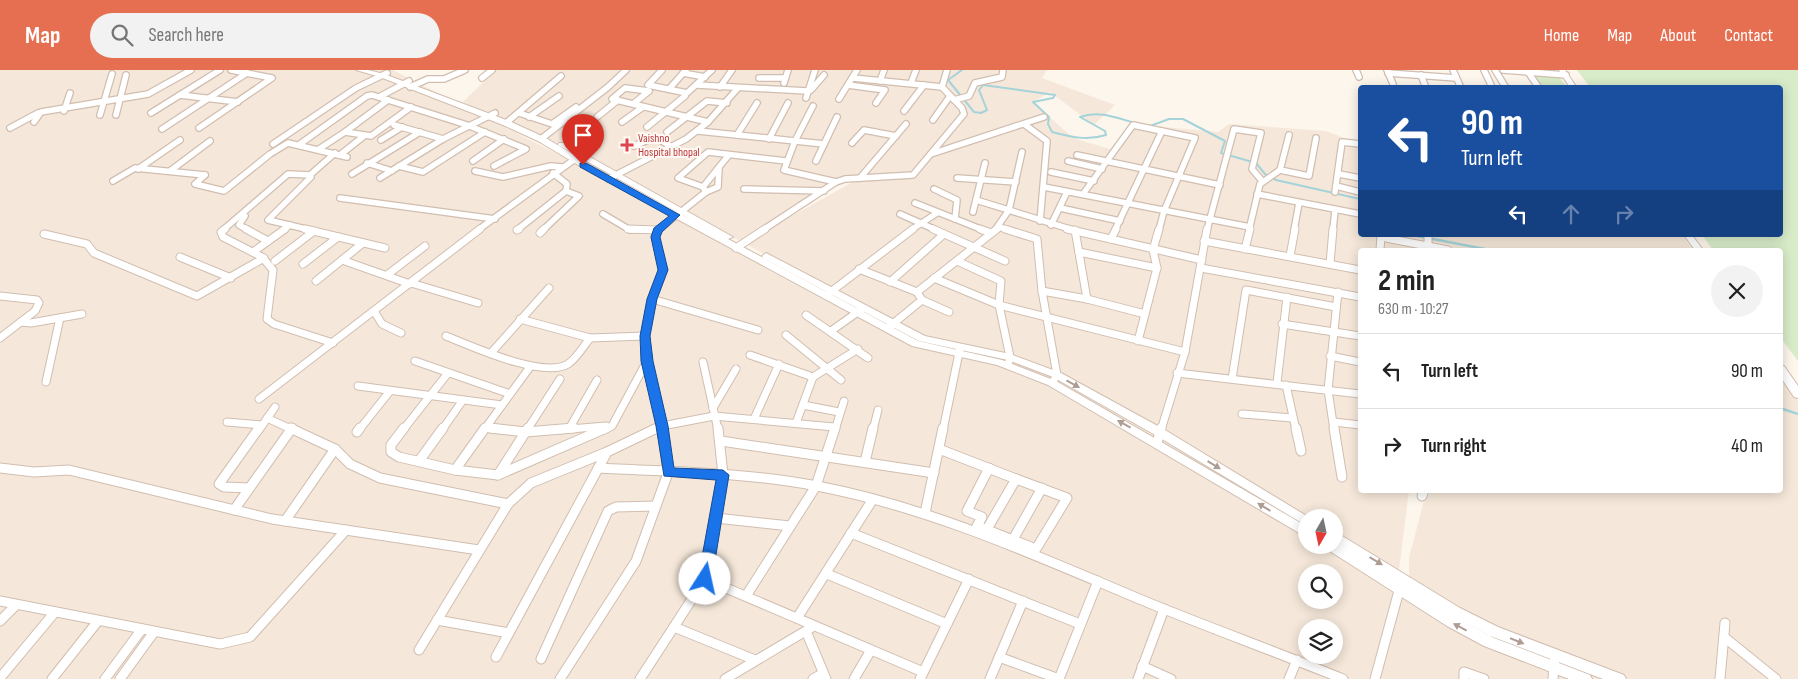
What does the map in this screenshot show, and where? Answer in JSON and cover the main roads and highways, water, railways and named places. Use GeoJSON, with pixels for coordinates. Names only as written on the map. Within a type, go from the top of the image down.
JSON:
{"type":"FeatureCollection","features":[{"type":"Feature","properties":{"kind":"waterway"},"geometry":{"type":"LineString","coordinates":[[962,70],[948,80],[974,112],[981,113],[987,110],[979,90],[983,85],[1055,95],[1053,98],[1033,102],[1049,117],[1048,124],[1052,132],[1059,134],[1086,138],[1106,135],[1105,131],[1080,117],[1087,115],[1108,116],[1135,123]]}},
{"type":"Feature","properties":{"kind":"waterway"},"geometry":{"type":"LineString","coordinates":[[1150,126],[1169,119],[1183,119],[1225,141],[1221,153],[1256,163],[1265,174],[1276,180],[1358,199]]}},
{"type":"Feature","properties":{"kind":"waterway"},"geometry":{"type":"LineString","coordinates":[[1422,237],[1480,248]]}},
{"type":"Feature","properties":{"kind":"waterway"},"geometry":{"type":"LineString","coordinates":[[1783,409],[1798,414]]}},
{"type":"Feature","properties":{"kind":"place","name":"Vaishno Hospital bhopal"},"geometry":{"type":"Point","coordinates":[627,145]}}]}
